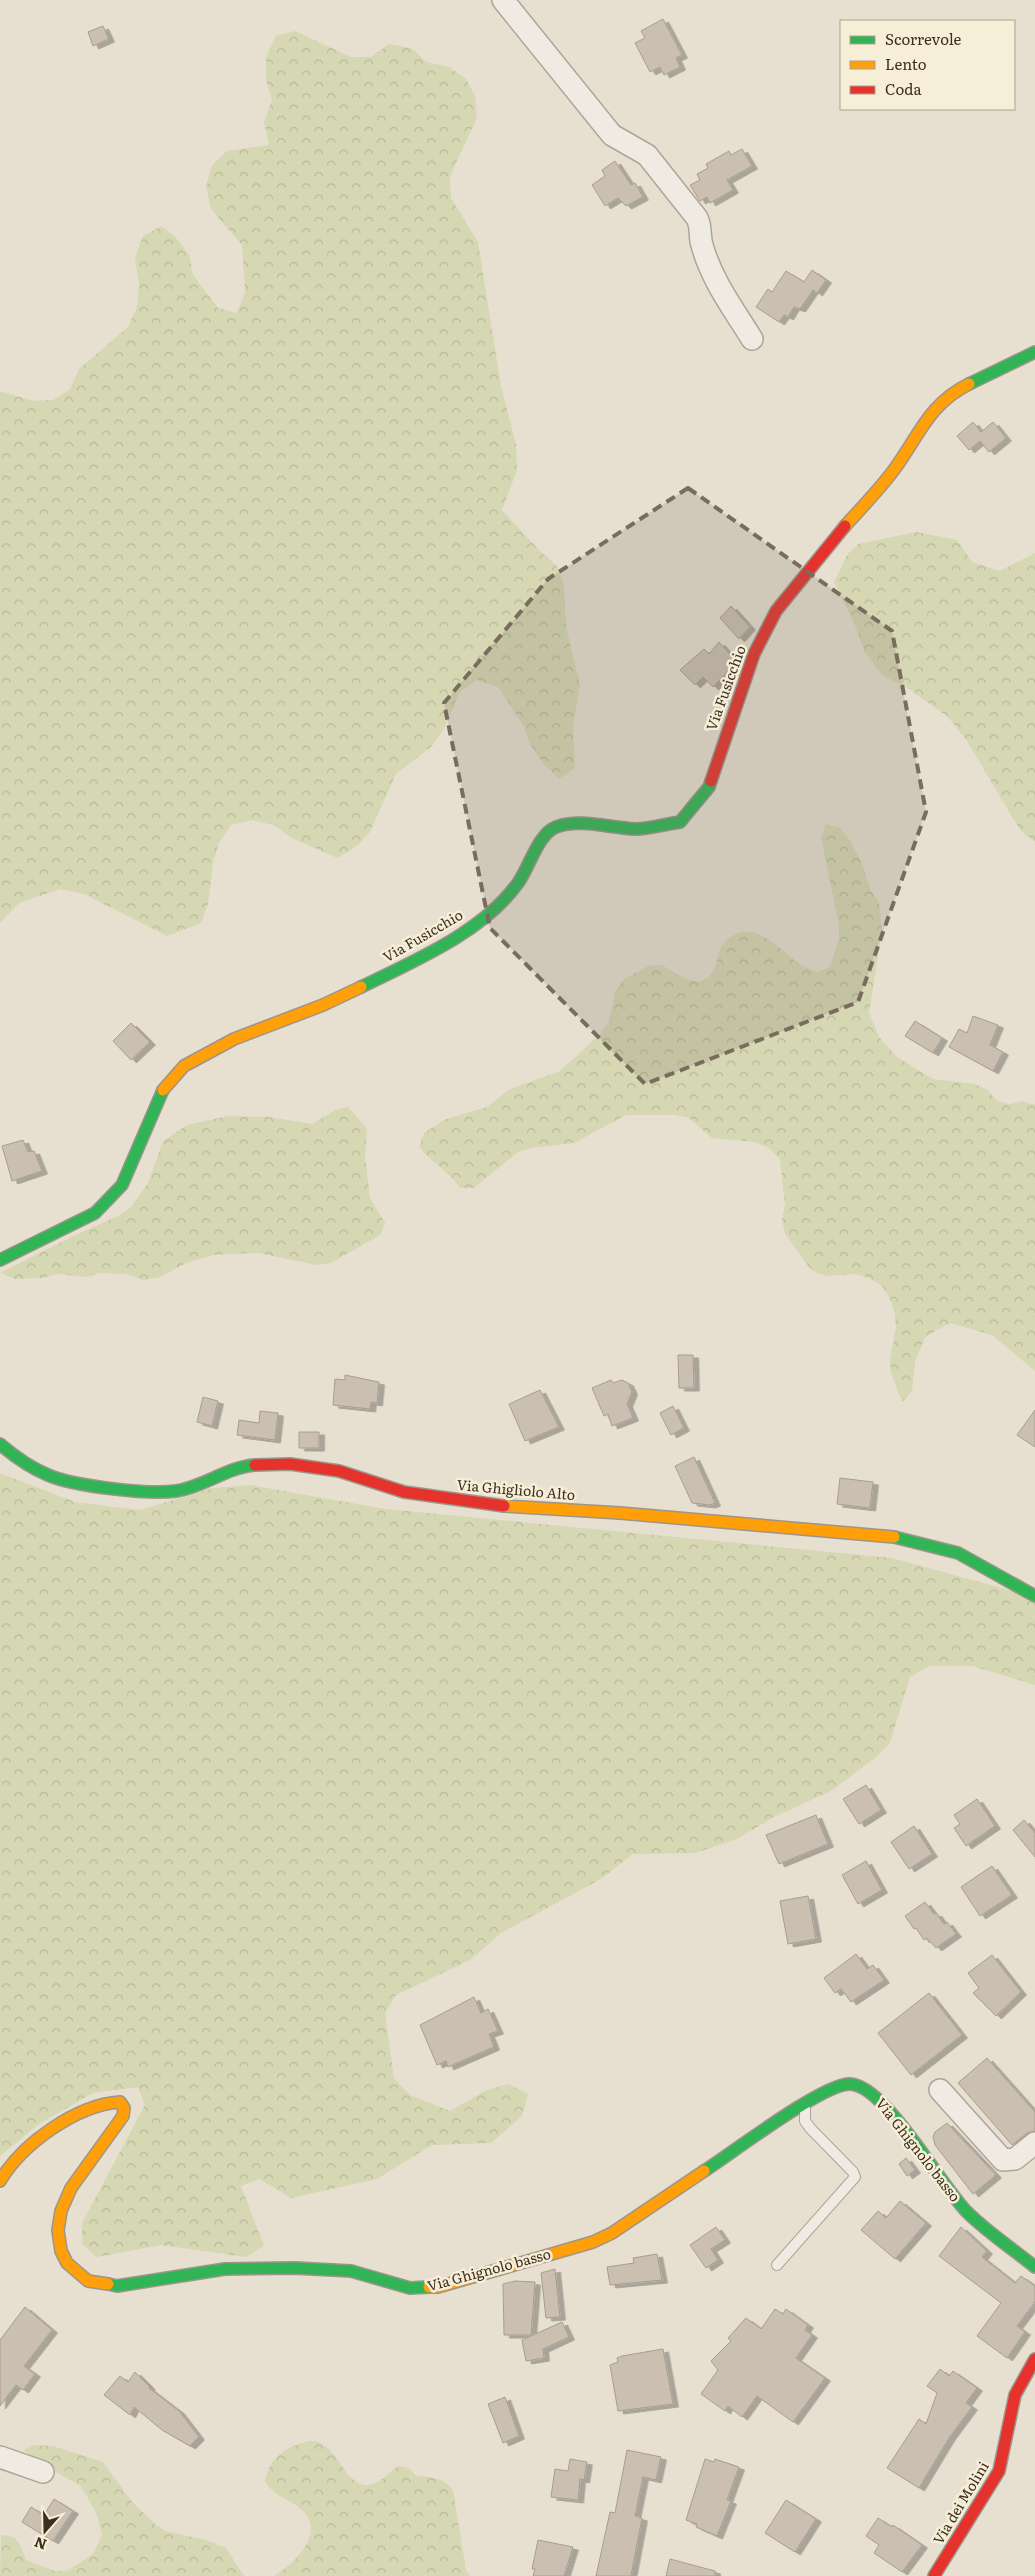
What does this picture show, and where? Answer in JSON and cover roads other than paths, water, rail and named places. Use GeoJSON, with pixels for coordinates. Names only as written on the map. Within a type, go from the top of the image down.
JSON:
{"type":"FeatureCollection","features":[{"type":"Feature","properties":{"kind":"street"},"geometry":{"type":"LineString","coordinates":[[503,0],[612,135],[648,155],[697,218],[702,231],[701,244],[723,292],[752,339]]}},
{"type":"Feature","properties":{"kind":"street","name":"Via Fusicchio"},"geometry":{"type":"LineString","coordinates":[[0,1260],[95,1213],[122,1185],[160,1094],[184,1066],[234,1039],[323,1005],[400,968],[460,935],[485,917],[518,883],[537,847],[553,828],[568,822],[637,829],[680,822],[709,787],[720,746],[754,654],[776,611],[808,569],[896,467],[924,421],[956,390],[1035,352]]}},
{"type":"Feature","properties":{"kind":"street","name":"Via Ghigliolo Alto"},"geometry":{"type":"LineString","coordinates":[[0,1444],[11,1454],[48,1475],[72,1482],[137,1490],[176,1491],[211,1480],[240,1466],[290,1464],[339,1471],[404,1492],[460,1501],[892,1536],[958,1553],[1035,1596]]}},
{"type":"Feature","properties":{"kind":"street","name":"Via Ghignolo basso"},"geometry":{"type":"LineString","coordinates":[[0,2181],[4,2173],[31,2144],[43,2135],[89,2110],[113,2102],[120,2102],[124,2108],[123,2116],[71,2188],[61,2211],[58,2230],[61,2251],[67,2263],[88,2281],[116,2286],[225,2269],[295,2268],[351,2271],[410,2288],[423,2288],[438,2286],[594,2242],[612,2233],[805,2104],[838,2085],[852,2083],[866,2087],[880,2099],[967,2212],[1035,2267]]}},
{"type":"Feature","properties":{"kind":"street"},"geometry":{"type":"LineString","coordinates":[[940,2090],[1003,2160],[1015,2158],[1035,2143]]}},
{"type":"Feature","properties":{"kind":"street","name":"Via dei Molini"},"geometry":{"type":"LineString","coordinates":[[934,2576],[999,2471],[1015,2395],[1035,2359]]}},
{"type":"Feature","properties":{"kind":"street"},"geometry":{"type":"LineString","coordinates":[[0,2457],[43,2472]]}},
{"type":"Feature","properties":{"kind":"lane"},"geometry":{"type":"LineString","coordinates":[[777,2265],[855,2176],[805,2122],[805,2104]]}}]}
